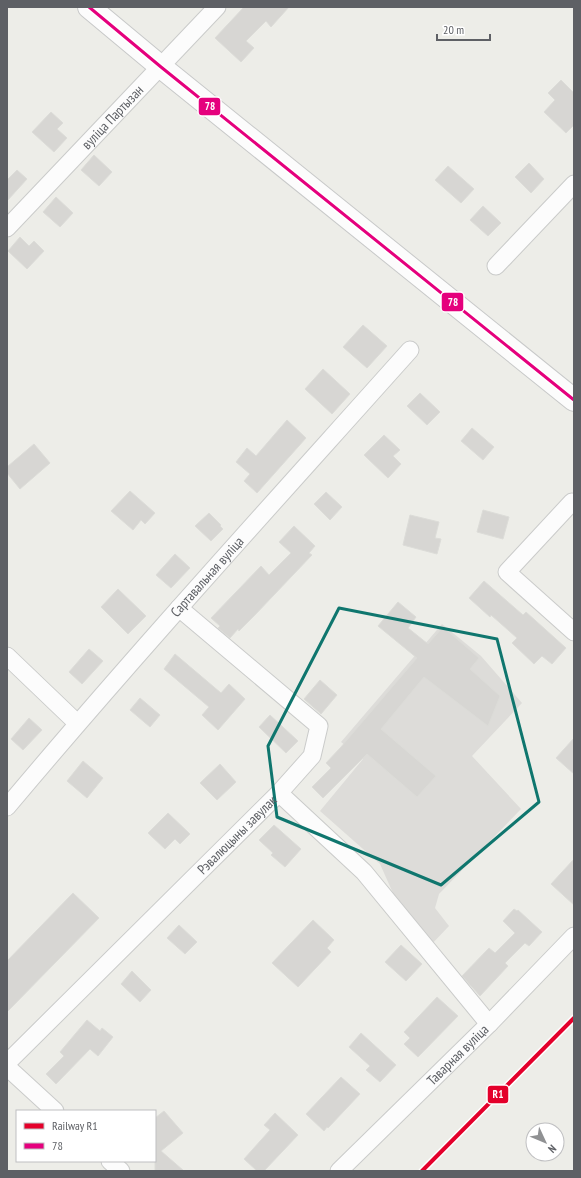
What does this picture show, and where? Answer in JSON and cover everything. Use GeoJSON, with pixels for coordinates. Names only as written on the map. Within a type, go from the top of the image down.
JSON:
{"type":"FeatureCollection","features":[{"type":"Feature","properties":{"kind":"main road"},"geometry":{"type":"LineString","coordinates":[[89,7],[161,67],[574,400]]}},
{"type":"Feature","properties":{"kind":"street","name":"вуліца Партызан"},"geometry":{"type":"LineString","coordinates":[[7,228],[217,7]]}},
{"type":"Feature","properties":{"kind":"street"},"geometry":{"type":"LineString","coordinates":[[496,266],[574,184]]}},
{"type":"Feature","properties":{"kind":"street","name":"Сартавальная вуліца"},"geometry":{"type":"LineString","coordinates":[[7,806],[77,723],[410,350]]}},
{"type":"Feature","properties":{"kind":"street"},"geometry":{"type":"LineString","coordinates":[[572,502],[507,572],[574,632]]}},
{"type":"Feature","properties":{"kind":"street","name":"Рэвалюцыны завулак"},"geometry":{"type":"LineString","coordinates":[[7,1063],[279,793],[312,756],[319,726],[179,608]]}},
{"type":"Feature","properties":{"kind":"street"},"geometry":{"type":"LineString","coordinates":[[7,656],[77,723]]}},
{"type":"Feature","properties":{"kind":"street"},"geometry":{"type":"LineString","coordinates":[[279,793],[364,872],[489,1024]]}},
{"type":"Feature","properties":{"kind":"street","name":"Таварная вуліца"},"geometry":{"type":"LineString","coordinates":[[339,1171],[489,1024],[574,936]]}},
{"type":"Feature","properties":{"kind":"street"},"geometry":{"type":"LineString","coordinates":[[7,1067],[54,1110]]}},
{"type":"Feature","properties":{"kind":"street"},"geometry":{"type":"LineString","coordinates":[[111,1162],[121,1171]]}},
{"type":"Feature","properties":{"kind":"highlighted area"},"geometry":{"type":"Polygon","coordinates":[[[339,608],[497,639],[539,802],[441,885],[277,817],[268,746],[339,608]]]}},
{"type":"Feature","properties":{"kind":"shaded area"},"geometry":{"type":"Polygon","coordinates":[[[442,624],[481,656],[522,703],[472,756],[521,809],[439,894],[435,908],[449,926],[429,947],[401,911],[380,864],[320,811],[363,759],[341,742],[442,624]]]}},
{"type":"Feature","properties":{"kind":"building"},"geometry":{"type":"Polygon","coordinates":[[[244,7],[289,7],[271,27],[266,21],[246,41],[254,48],[241,62],[215,38],[244,7]]]}},
{"type":"Feature","properties":{"kind":"building"},"geometry":{"type":"Polygon","coordinates":[[[561,80],[574,93],[574,125],[566,133],[544,112],[555,100],[548,93],[561,80]]]}},
{"type":"Feature","properties":{"kind":"building"},"geometry":{"type":"Polygon","coordinates":[[[51,112],[63,123],[57,129],[67,138],[54,152],[32,132],[51,112]]]}},
{"type":"Feature","properties":{"kind":"building"},"geometry":{"type":"Polygon","coordinates":[[[94,155],[112,172],[99,186],[81,170],[94,155]]]}},
{"type":"Feature","properties":{"kind":"building"},"geometry":{"type":"Polygon","coordinates":[[[529,163],[544,179],[531,193],[515,177],[529,163]]]}},
{"type":"Feature","properties":{"kind":"building"},"geometry":{"type":"Polygon","coordinates":[[[448,166],[474,189],[461,203],[435,180],[448,166]]]}},
{"type":"Feature","properties":{"kind":"building"},"geometry":{"type":"Polygon","coordinates":[[[17,170],[27,179],[7,201],[7,180],[17,170]]]}},
{"type":"Feature","properties":{"kind":"building"},"geometry":{"type":"Polygon","coordinates":[[[56,197],[73,213],[60,227],[43,212],[56,197]]]}},
{"type":"Feature","properties":{"kind":"building"},"geometry":{"type":"Polygon","coordinates":[[[483,206],[501,223],[488,236],[470,220],[483,206]]]}},
{"type":"Feature","properties":{"kind":"building"},"geometry":{"type":"Polygon","coordinates":[[[20,237],[29,246],[34,241],[44,251],[27,269],[8,251],[20,237]]]}},
{"type":"Feature","properties":{"kind":"building"},"geometry":{"type":"Polygon","coordinates":[[[363,325],[387,346],[367,368],[343,347],[363,325]]]}},
{"type":"Feature","properties":{"kind":"building"},"geometry":{"type":"Polygon","coordinates":[[[323,369],[350,394],[332,414],[305,389],[323,369]]]}},
{"type":"Feature","properties":{"kind":"building"},"geometry":{"type":"Polygon","coordinates":[[[420,393],[440,412],[427,425],[407,406],[420,393]]]}},
{"type":"Feature","properties":{"kind":"building"},"geometry":{"type":"Polygon","coordinates":[[[287,420],[306,438],[257,493],[244,481],[250,474],[236,462],[247,448],[256,456],[287,420]]]}},
{"type":"Feature","properties":{"kind":"building"},"geometry":{"type":"Polygon","coordinates":[[[472,428],[494,447],[483,460],[461,441],[472,428]]]}},
{"type":"Feature","properties":{"kind":"building"},"geometry":{"type":"Polygon","coordinates":[[[384,435],[400,450],[393,456],[401,464],[388,478],[364,455],[384,435]]]}},
{"type":"Feature","properties":{"kind":"building"},"geometry":{"type":"Polygon","coordinates":[[[34,444],[50,463],[20,489],[7,473],[7,467],[34,444]]]}},
{"type":"Feature","properties":{"kind":"building"},"geometry":{"type":"Polygon","coordinates":[[[130,491],[155,513],[145,524],[141,520],[133,530],[111,511],[130,491]]]}},
{"type":"Feature","properties":{"kind":"building"},"geometry":{"type":"Polygon","coordinates":[[[326,492],[342,507],[330,520],[314,504],[326,492]]]}},
{"type":"Feature","properties":{"kind":"building"},"geometry":{"type":"Polygon","coordinates":[[[483,510],[509,517],[503,539],[477,532],[483,510]]]}},
{"type":"Feature","properties":{"kind":"building"},"geometry":{"type":"Polygon","coordinates":[[[209,513],[223,529],[211,541],[195,526],[209,513]]]}},
{"type":"Feature","properties":{"kind":"building"},"geometry":{"type":"Polygon","coordinates":[[[410,515],[439,522],[435,538],[441,539],[437,554],[403,545],[410,515]]]}},
{"type":"Feature","properties":{"kind":"building"},"geometry":{"type":"Polygon","coordinates":[[[294,526],[315,546],[309,553],[312,555],[254,616],[239,631],[238,629],[230,638],[218,628],[220,626],[211,618],[261,566],[269,575],[291,553],[279,542],[294,526]]]}},
{"type":"Feature","properties":{"kind":"building"},"geometry":{"type":"Polygon","coordinates":[[[175,554],[190,568],[171,588],[156,575],[175,554]]]}},
{"type":"Feature","properties":{"kind":"building"},"geometry":{"type":"Polygon","coordinates":[[[484,581],[523,615],[526,612],[566,648],[552,664],[542,656],[534,664],[512,643],[517,638],[469,598],[484,581]]]}},
{"type":"Feature","properties":{"kind":"building"},"geometry":{"type":"Polygon","coordinates":[[[118,589],[146,616],[128,634],[101,607],[118,589]]]}},
{"type":"Feature","properties":{"kind":"building"},"geometry":{"type":"Polygon","coordinates":[[[398,602],[416,617],[408,628],[428,644],[443,627],[479,658],[470,669],[500,696],[488,726],[424,677],[381,729],[436,776],[417,797],[367,754],[323,798],[312,787],[331,768],[326,763],[417,658],[378,626],[398,602]]]}},
{"type":"Feature","properties":{"kind":"building"},"geometry":{"type":"Polygon","coordinates":[[[89,649],[103,661],[82,684],[69,672],[89,649]]]}},
{"type":"Feature","properties":{"kind":"building"},"geometry":{"type":"Polygon","coordinates":[[[175,654],[221,693],[229,684],[245,699],[218,730],[202,715],[209,707],[164,669],[175,654]]]}},
{"type":"Feature","properties":{"kind":"building"},"geometry":{"type":"Polygon","coordinates":[[[320,680],[337,695],[321,714],[304,699],[320,680]]]}},
{"type":"Feature","properties":{"kind":"building"},"geometry":{"type":"Polygon","coordinates":[[[140,698],[160,715],[150,727],[130,710],[140,698]]]}},
{"type":"Feature","properties":{"kind":"building"},"geometry":{"type":"Polygon","coordinates":[[[270,715],[298,741],[286,753],[259,727],[270,715]]]}},
{"type":"Feature","properties":{"kind":"building"},"geometry":{"type":"Polygon","coordinates":[[[29,718],[42,730],[23,750],[11,739],[29,718]]]}},
{"type":"Feature","properties":{"kind":"building"},"geometry":{"type":"Polygon","coordinates":[[[574,738],[574,774],[556,758],[574,738]]]}},
{"type":"Feature","properties":{"kind":"building"},"geometry":{"type":"Polygon","coordinates":[[[83,761],[103,778],[87,798],[67,781],[83,761]]]}},
{"type":"Feature","properties":{"kind":"building"},"geometry":{"type":"Polygon","coordinates":[[[220,764],[236,782],[217,800],[200,783],[220,764]]]}},
{"type":"Feature","properties":{"kind":"building"},"geometry":{"type":"Polygon","coordinates":[[[168,813],[190,834],[180,844],[175,839],[165,849],[148,833],[168,813]]]}},
{"type":"Feature","properties":{"kind":"building"},"geometry":{"type":"Polygon","coordinates":[[[274,825],[301,849],[285,867],[271,855],[273,853],[259,840],[274,825]]]}},
{"type":"Feature","properties":{"kind":"building"},"geometry":{"type":"Polygon","coordinates":[[[574,859],[574,905],[551,884],[574,859]]]}},
{"type":"Feature","properties":{"kind":"building"},"geometry":{"type":"Polygon","coordinates":[[[73,893],[99,918],[7,1012],[7,961],[73,893]]]}},
{"type":"Feature","properties":{"kind":"building"},"geometry":{"type":"Polygon","coordinates":[[[514,909],[517,911],[518,910],[542,932],[529,946],[525,943],[505,963],[508,966],[480,996],[462,976],[489,948],[495,953],[515,933],[503,921],[514,909]]]}},
{"type":"Feature","properties":{"kind":"building"},"geometry":{"type":"Polygon","coordinates":[[[313,920],[334,940],[327,948],[331,952],[298,987],[272,963],[313,920]]]}},
{"type":"Feature","properties":{"kind":"building"},"geometry":{"type":"Polygon","coordinates":[[[179,925],[197,942],[185,954],[167,938],[179,925]]]}},
{"type":"Feature","properties":{"kind":"building"},"geometry":{"type":"Polygon","coordinates":[[[401,945],[422,964],[406,981],[385,962],[401,945]]]}},
{"type":"Feature","properties":{"kind":"building"},"geometry":{"type":"Polygon","coordinates":[[[132,971],[151,990],[140,1002],[121,984],[132,971]]]}},
{"type":"Feature","properties":{"kind":"building"},"geometry":{"type":"Polygon","coordinates":[[[437,997],[458,1016],[418,1057],[404,1044],[410,1038],[404,1032],[437,997]]]}},
{"type":"Feature","properties":{"kind":"building"},"geometry":{"type":"Polygon","coordinates":[[[87,1020],[100,1031],[102,1028],[113,1037],[98,1056],[90,1049],[56,1084],[46,1074],[64,1056],[60,1052],[87,1020]]]}},
{"type":"Feature","properties":{"kind":"building"},"geometry":{"type":"Polygon","coordinates":[[[361,1033],[396,1065],[380,1082],[366,1070],[370,1066],[349,1047],[361,1033]]]}},
{"type":"Feature","properties":{"kind":"building"},"geometry":{"type":"Polygon","coordinates":[[[341,1077],[360,1094],[324,1131],[306,1114],[341,1077]]]}},
{"type":"Feature","properties":{"kind":"building"},"geometry":{"type":"Polygon","coordinates":[[[164,1111],[183,1133],[161,1151],[184,1171],[155,1171],[156,1117],[164,1111]]]}},
{"type":"Feature","properties":{"kind":"building"},"geometry":{"type":"Polygon","coordinates":[[[275,1113],[298,1135],[264,1171],[257,1171],[244,1159],[270,1130],[264,1125],[275,1113]]]}},
{"type":"Feature","properties":{"kind":"rail line","name":"R1"},"geometry":{"type":"LineString","coordinates":[[422,1171],[574,1018]]}},
{"type":"Feature","properties":{"kind":"transit line","name":"78"},"geometry":{"type":"LineString","coordinates":[[89,7],[161,67],[574,400]]}}]}
